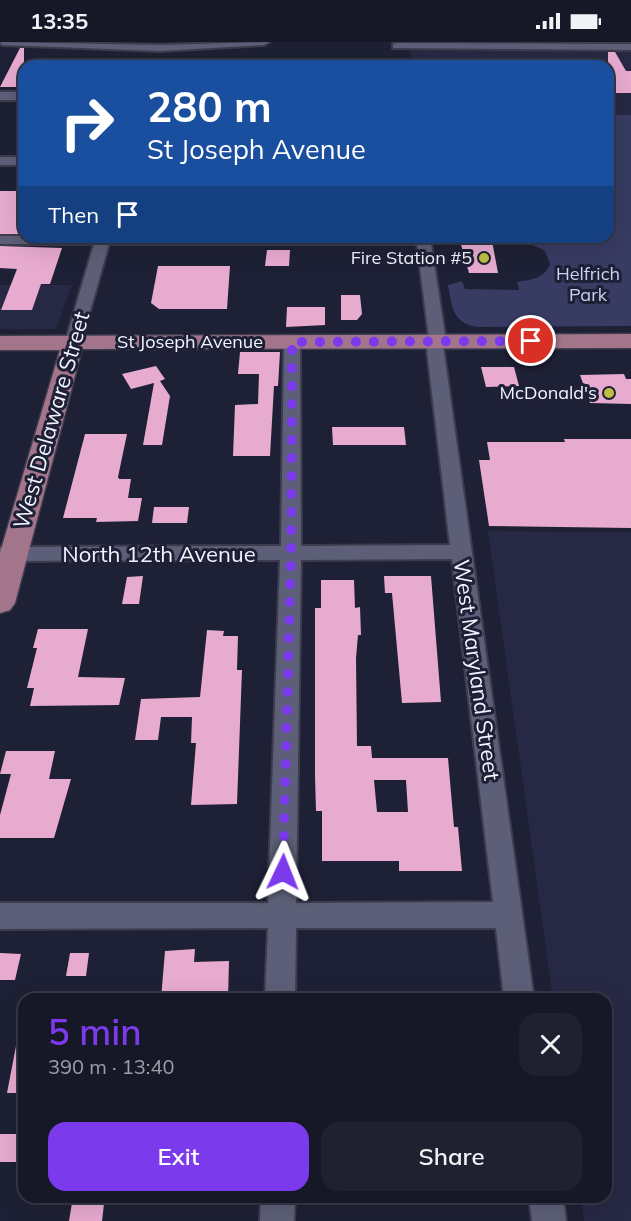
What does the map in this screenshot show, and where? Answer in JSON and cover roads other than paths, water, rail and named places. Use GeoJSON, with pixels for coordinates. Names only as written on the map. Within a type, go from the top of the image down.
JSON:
{"type":"FeatureCollection","features":[{"type":"Feature","properties":{"kind":"main road","name":"St Joseph Avenue"},"geometry":{"type":"LineString","coordinates":[[0,343],[631,341]]}},
{"type":"Feature","properties":{"kind":"main road","name":"West Delaware Street"},"geometry":{"type":"LineString","coordinates":[[0,603],[7,554],[73,343]]}},
{"type":"Feature","properties":{"kind":"street"},"geometry":{"type":"LineString","coordinates":[[2,42],[22,45],[160,48],[264,42]]}},
{"type":"Feature","properties":{"kind":"street"},"geometry":{"type":"LineString","coordinates":[[398,48],[631,46]]}},
{"type":"Feature","properties":{"kind":"street"},"geometry":{"type":"LineString","coordinates":[[157,60],[160,48]]}},
{"type":"Feature","properties":{"kind":"street"},"geometry":{"type":"LineString","coordinates":[[0,96],[18,96]]}},
{"type":"Feature","properties":{"kind":"street"},"geometry":{"type":"LineString","coordinates":[[0,161],[18,161]]}},
{"type":"Feature","properties":{"kind":"street"},"geometry":{"type":"LineString","coordinates":[[0,240],[18,240]]}},
{"type":"Feature","properties":{"kind":"street","name":"West Delaware Street"},"geometry":{"type":"LineString","coordinates":[[73,343],[102,243]]}},
{"type":"Feature","properties":{"kind":"street","name":"West Maryland Street"},"geometry":{"type":"LineString","coordinates":[[425,243],[461,552],[518,993]]}},
{"type":"Feature","properties":{"kind":"street"},"geometry":{"type":"LineString","coordinates":[[280,993],[291,553],[292,342]]}},
{"type":"Feature","properties":{"kind":"street","name":"North 12th Avenue"},"geometry":{"type":"LineString","coordinates":[[7,554],[461,552]]}},
{"type":"Feature","properties":{"kind":"street"},"geometry":{"type":"LineString","coordinates":[[0,916],[509,915]]}},
{"type":"Feature","properties":{"kind":"street"},"geometry":{"type":"LineString","coordinates":[[277,1221],[278,1203]]}},
{"type":"Feature","properties":{"kind":"street"},"geometry":{"type":"LineString","coordinates":[[547,1203],[549,1221]]}},
{"type":"Feature","properties":{"kind":"place","name":"Fire Station #5"},"geometry":{"type":"Point","coordinates":[484,258]}},
{"type":"Feature","properties":{"kind":"place","name":"McDonald's"},"geometry":{"type":"Point","coordinates":[609,393]}},
{"type":"Feature","properties":{"kind":"park label","name":"Helfrich Park"},"geometry":{"type":"Point","coordinates":[588,284]}}]}
